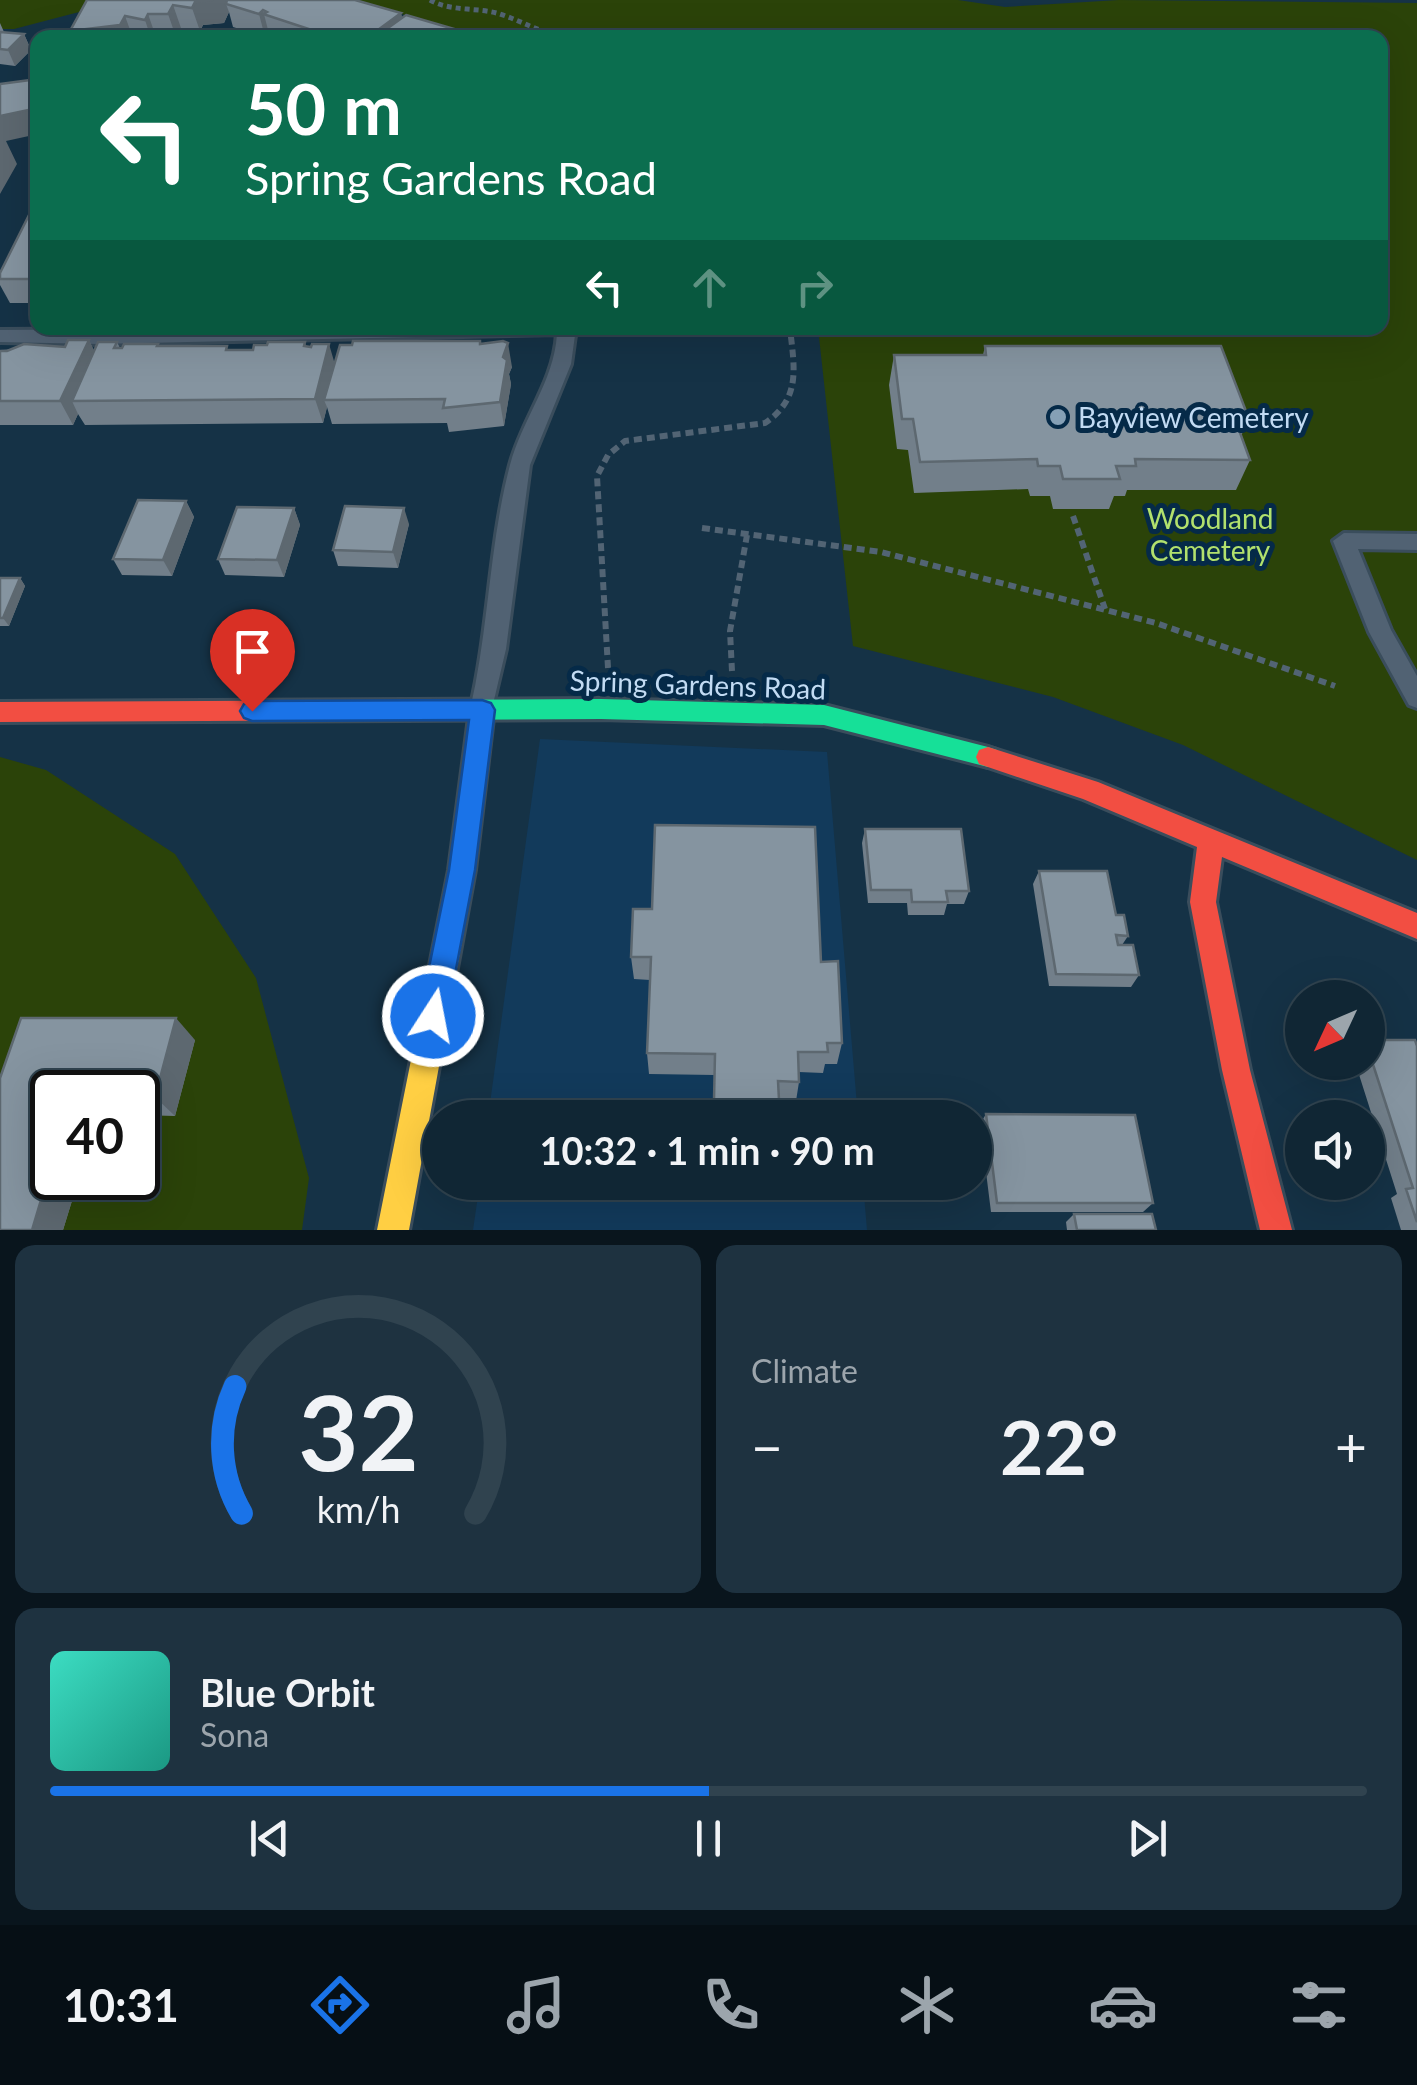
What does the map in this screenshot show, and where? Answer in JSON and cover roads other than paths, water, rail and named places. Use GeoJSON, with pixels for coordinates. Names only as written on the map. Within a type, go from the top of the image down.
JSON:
{"type":"FeatureCollection","features":[{"type":"Feature","properties":{"kind":"street","name":"Spring Gardens Road"},"geometry":{"type":"LineString","coordinates":[[0,712],[601,709],[824,715],[902,732],[1088,790],[1417,926]]}},
{"type":"Feature","properties":{"kind":"street"},"geometry":{"type":"LineString","coordinates":[[393,1230],[462,870],[482,710]]}},
{"type":"Feature","properties":{"kind":"street"},"geometry":{"type":"LineString","coordinates":[[1212,840],[1203,902],[1236,1070],[1276,1230]]}},
{"type":"Feature","properties":{"kind":"lane"},"geometry":{"type":"LineString","coordinates":[[0,336],[34,335]]}},
{"type":"Feature","properties":{"kind":"lane"},"geometry":{"type":"LineString","coordinates":[[482,710],[494,663],[520,463],[567,354],[565,335]]}},
{"type":"Feature","properties":{"kind":"lane"},"geometry":{"type":"LineString","coordinates":[[1417,542],[1344,542],[1380,632],[1417,698]]}},
{"type":"Feature","properties":{"kind":"place","name":"Bayview Cemetery"},"geometry":{"type":"Point","coordinates":[1058,417]}},
{"type":"Feature","properties":{"kind":"park label","name":"Woodland Cemetery"},"geometry":{"type":"Point","coordinates":[1210,534]}}]}
